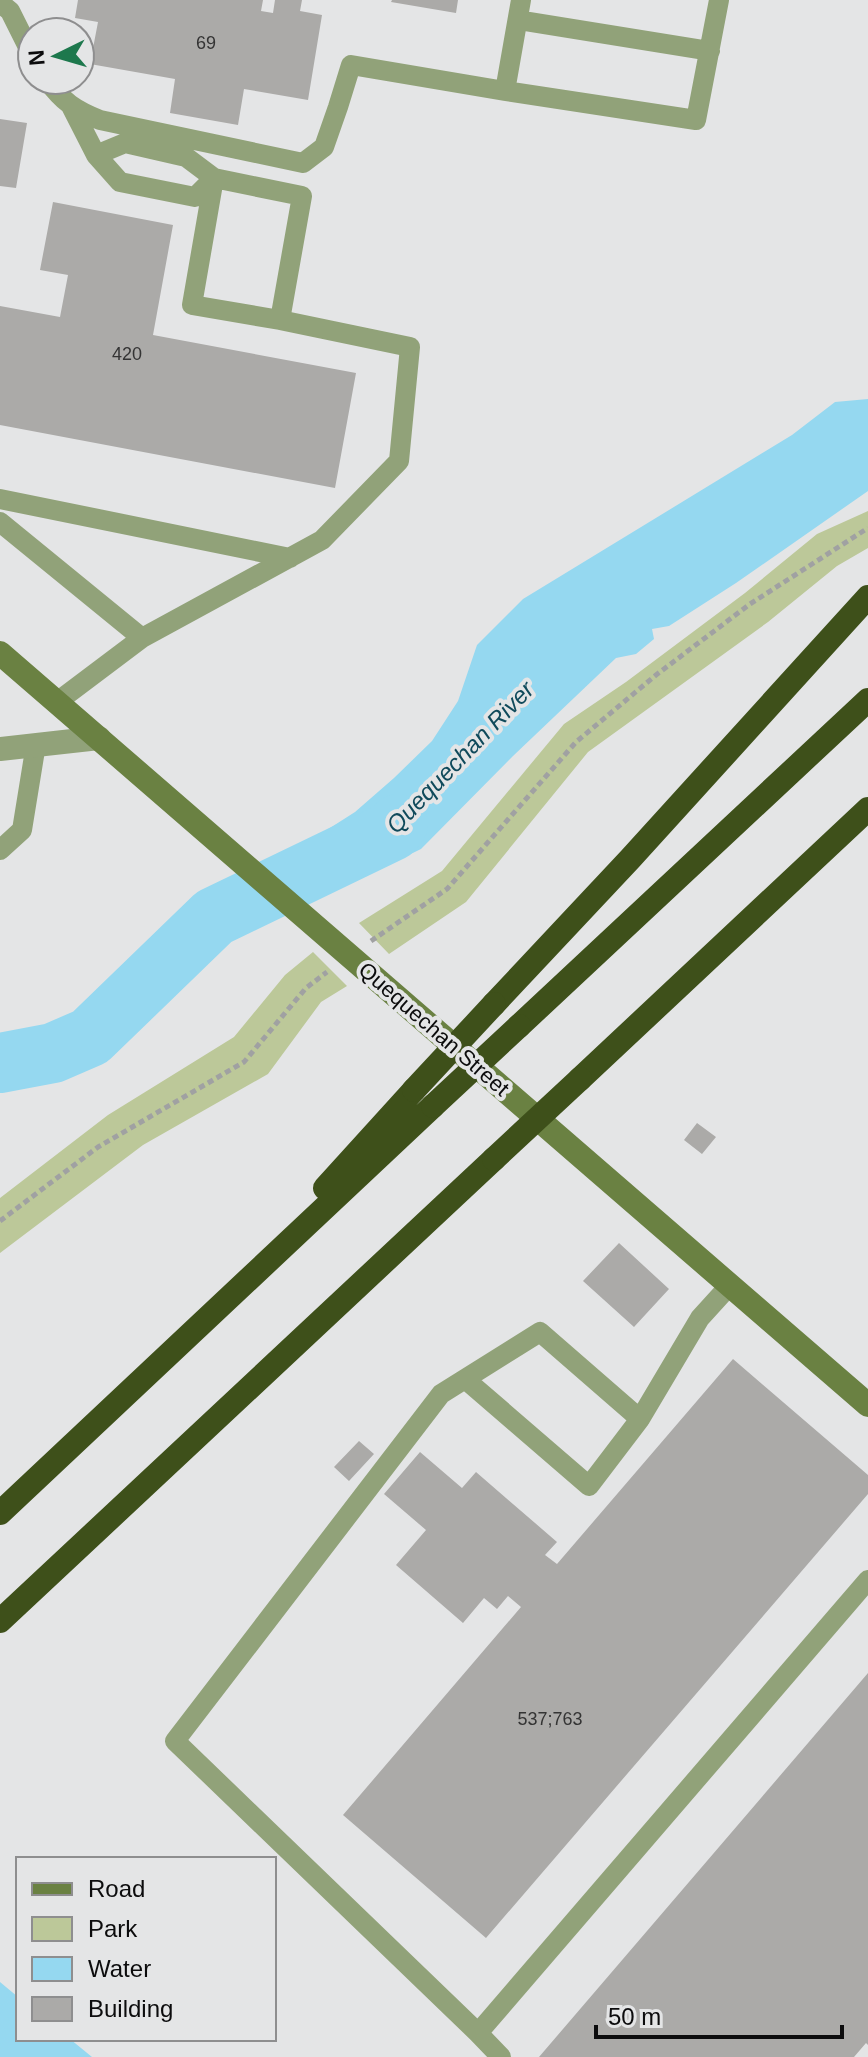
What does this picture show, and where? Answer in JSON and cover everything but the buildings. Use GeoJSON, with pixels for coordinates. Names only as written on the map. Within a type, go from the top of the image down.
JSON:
{"type":"FeatureCollection","features":[{"type":"Feature","properties":{"kind":"highway"},"geometry":{"type":"LineString","coordinates":[[199,1325],[868,597]]}},
{"type":"Feature","properties":{"kind":"highway"},"geometry":{"type":"LineString","coordinates":[[0,1513],[868,700]]}},
{"type":"Feature","properties":{"kind":"highway"},"geometry":{"type":"LineString","coordinates":[[0,1621],[868,809]]}},
{"type":"Feature","properties":{"kind":"highway"},"geometry":{"type":"LineString","coordinates":[[813,860],[868,825]]}},
{"type":"Feature","properties":{"kind":"main road","name":"Quequechan Street"},"geometry":{"type":"LineString","coordinates":[[0,653],[868,1405]]}},
{"type":"Feature","properties":{"kind":"street"},"geometry":{"type":"LineString","coordinates":[[0,749],[99,738]]}},
{"type":"Feature","properties":{"kind":"lane"},"geometry":{"type":"LineString","coordinates":[[60,96],[71,106],[100,120],[303,163],[324,147],[351,65],[696,120],[719,0]]}},
{"type":"Feature","properties":{"kind":"lane"},"geometry":{"type":"LineString","coordinates":[[0,3],[10,11],[16,23]]}},
{"type":"Feature","properties":{"kind":"lane"},"geometry":{"type":"LineString","coordinates":[[505,91],[519,10],[710,51]]}},
{"type":"Feature","properties":{"kind":"lane"},"geometry":{"type":"LineString","coordinates":[[71,106],[96,155],[120,182],[195,197],[214,178]]}},
{"type":"Feature","properties":{"kind":"lane"},"geometry":{"type":"LineString","coordinates":[[96,155],[125,143],[186,157],[214,178],[302,196],[280,320]]}},
{"type":"Feature","properties":{"kind":"lane"},"geometry":{"type":"LineString","coordinates":[[57,702],[142,638],[322,540],[399,461],[410,347],[192,305],[214,178]]}},
{"type":"Feature","properties":{"kind":"lane"},"geometry":{"type":"LineString","coordinates":[[0,499],[290,558]]}},
{"type":"Feature","properties":{"kind":"lane"},"geometry":{"type":"LineString","coordinates":[[0,522],[142,638]]}},
{"type":"Feature","properties":{"kind":"lane"},"geometry":{"type":"LineString","coordinates":[[0,850],[22,830],[36,744]]}},
{"type":"Feature","properties":{"kind":"lane"},"geometry":{"type":"LineString","coordinates":[[465,1379],[589,1486],[640,1419],[700,1318],[730,1285]]}},
{"type":"Feature","properties":{"kind":"lane"},"geometry":{"type":"LineString","coordinates":[[501,2057],[175,1741],[441,1394],[540,1332],[640,1419]]}},
{"type":"Feature","properties":{"kind":"lane"},"geometry":{"type":"LineString","coordinates":[[478,2033],[868,1580]]}},
{"type":"Feature","properties":{"kind":"path"},"geometry":{"type":"LineString","coordinates":[[0,1221],[98,1147],[244,1062],[306,988],[447,889],[576,742],[656,675],[750,604],[868,528]]}},
{"type":"Feature","properties":{"kind":"green space"},"geometry":{"type":"Polygon","coordinates":[[[868,511],[868,548],[837,566],[768,622],[588,752],[466,902],[389,954],[359,923],[442,871],[564,724],[745,593],[817,534],[868,511]]]}},
{"type":"Feature","properties":{"kind":"green space"},"geometry":{"type":"Polygon","coordinates":[[[313,952],[347,986],[321,1002],[268,1074],[143,1145],[0,1253],[0,1198],[108,1115],[234,1037],[285,975],[313,952]]]}},
{"type":"Feature","properties":{"kind":"water"},"geometry":{"type":"Polygon","coordinates":[[[868,399],[868,491],[669,626],[652,629],[654,639],[636,654],[616,658],[421,849],[382,868],[340,880],[308,842],[355,812],[432,741],[458,701],[477,645],[523,599],[792,435],[835,402],[868,399]]]}},
{"type":"Feature","properties":{"kind":"water"},"geometry":{"type":"Polygon","coordinates":[[[0,1982],[16,1995],[16,2041],[72,2041],[92,2057],[0,2057],[0,1982]]]}},
{"type":"Feature","properties":{"kind":"waterway","name":"Quequechan River"},"geometry":{"type":"LineString","coordinates":[[0,1063],[53,1053],[90,1037],[214,917],[392,831],[398,824]]}}]}
